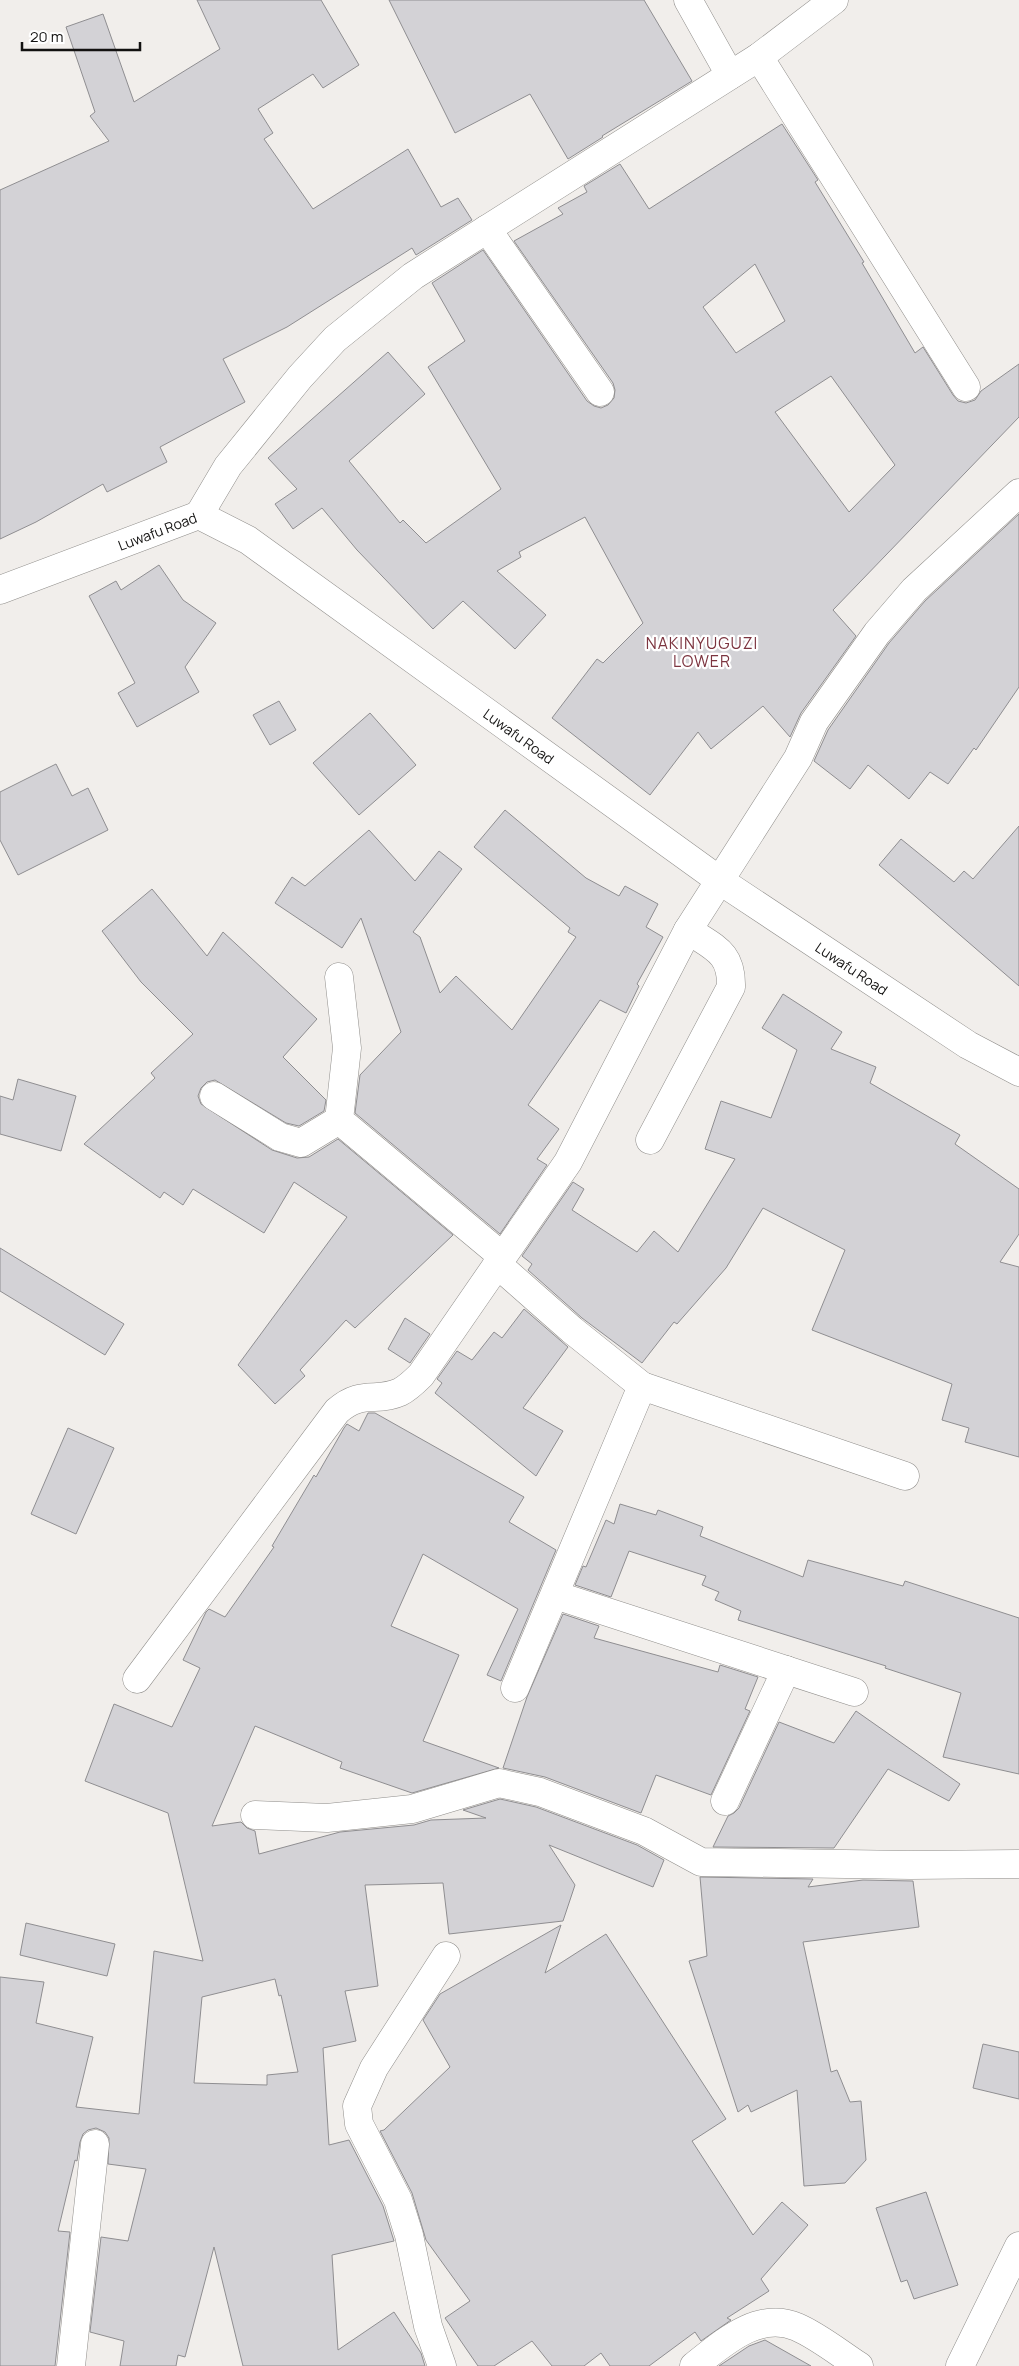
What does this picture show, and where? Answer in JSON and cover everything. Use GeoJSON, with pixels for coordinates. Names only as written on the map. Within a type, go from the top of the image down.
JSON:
{"type":"FeatureCollection","features":[{"type":"Feature","properties":{"kind":"street"},"geometry":{"type":"LineString","coordinates":[[688,0],[730,75]]}},
{"type":"Feature","properties":{"kind":"street"},"geometry":{"type":"LineString","coordinates":[[199,515],[228,466],[300,377],[335,339],[414,276],[759,57],[834,0]]}},
{"type":"Feature","properties":{"kind":"street"},"geometry":{"type":"LineString","coordinates":[[759,57],[966,387]]}},
{"type":"Feature","properties":{"kind":"street"},"geometry":{"type":"LineString","coordinates":[[487,229],[600,392]]}},
{"type":"Feature","properties":{"kind":"street"},"geometry":{"type":"LineString","coordinates":[[137,1679],[337,1411],[356,1398],[382,1396],[400,1392],[421,1375],[568,1162],[688,930],[718,880],[798,758],[814,722],[877,634],[914,590],[1019,493]]}},
{"type":"Feature","properties":{"kind":"street","name":"Luwafu Road"},"geometry":{"type":"LineString","coordinates":[[0,590],[199,515],[248,540],[718,880],[968,1045],[1019,1072]]}},
{"type":"Feature","properties":{"kind":"street"},"geometry":{"type":"LineString","coordinates":[[650,1140],[731,987],[731,970],[724,956],[688,930]]}},
{"type":"Feature","properties":{"kind":"street"},"geometry":{"type":"LineString","coordinates":[[339,977],[347,1048],[339,1120]]}},
{"type":"Feature","properties":{"kind":"street"},"geometry":{"type":"LineString","coordinates":[[214,1096],[280,1137],[301,1143],[339,1120]]}},
{"type":"Feature","properties":{"kind":"street"},"geometry":{"type":"LineString","coordinates":[[339,1120],[499,1260],[572,1330],[642,1386],[905,1476]]}},
{"type":"Feature","properties":{"kind":"street"},"geometry":{"type":"LineString","coordinates":[[515,1688],[642,1386]]}},
{"type":"Feature","properties":{"kind":"street"},"geometry":{"type":"LineString","coordinates":[[555,1595],[854,1692]]}},
{"type":"Feature","properties":{"kind":"street"},"geometry":{"type":"LineString","coordinates":[[725,1801],[786,1670]]}},
{"type":"Feature","properties":{"kind":"street"},"geometry":{"type":"LineString","coordinates":[[255,1815],[327,1818],[412,1809],[498,1783],[540,1792],[644,1831],[701,1862],[911,1865],[1019,1864]]}},
{"type":"Feature","properties":{"kind":"street"},"geometry":{"type":"LineString","coordinates":[[442,2366],[428,2326],[410,2235],[398,2200],[359,2124],[357,2106],[374,2068],[446,1956]]}},
{"type":"Feature","properties":{"kind":"street"},"geometry":{"type":"LineString","coordinates":[[71,2366],[95,2144]]}},
{"type":"Feature","properties":{"kind":"street"},"geometry":{"type":"LineString","coordinates":[[960,2366],[1019,2246]]}},
{"type":"Feature","properties":{"kind":"street"},"geometry":{"type":"LineString","coordinates":[[694,2366],[729,2338],[754,2326],[782,2323],[797,2327],[859,2366]]}},
{"type":"Feature","properties":{"kind":"building"},"geometry":{"type":"Polygon","coordinates":[[[197,0],[321,0],[359,65],[323,88],[313,74],[258,109],[273,133],[264,139],[313,209],[408,149],[441,207],[458,198],[472,220],[416,255],[412,248],[287,327],[223,359],[245,402],[160,447],[167,462],[107,492],[103,484],[36,522],[0,539],[0,190],[109,141],[90,116],[95,112],[66,27],[103,14],[134,102],[220,49],[197,0]]]}},
{"type":"Feature","properties":{"kind":"building"},"geometry":{"type":"Polygon","coordinates":[[[389,0],[644,0],[692,81],[568,159],[530,94],[455,133],[389,0]]]}},
{"type":"Feature","properties":{"kind":"building"},"geometry":{"type":"Polygon","coordinates":[[[782,124],[818,180],[815,182],[864,262],[862,263],[915,353],[923,347],[958,401],[966,403],[975,400],[981,391],[1019,364],[1019,417],[833,610],[856,636],[801,713],[790,737],[763,706],[711,749],[698,732],[650,795],[552,718],[597,659],[603,663],[643,623],[585,517],[519,552],[521,557],[497,571],[546,615],[515,649],[463,601],[433,629],[357,550],[322,508],[293,529],[275,504],[297,489],[268,458],[388,352],[425,394],[349,461],[400,523],[403,520],[426,543],[501,489],[428,367],[465,341],[432,283],[483,250],[587,401],[601,408],[608,405],[614,398],[615,390],[613,383],[514,241],[563,214],[558,208],[587,192],[584,186],[620,164],[649,209],[782,124]],[[755,264],[703,307],[736,353],[785,321],[755,264]],[[831,376],[775,412],[849,512],[895,465],[831,376]]]}},
{"type":"Feature","properties":{"kind":"building"},"geometry":{"type":"Polygon","coordinates":[[[1019,514],[1019,687],[976,750],[974,748],[948,784],[930,772],[909,799],[868,765],[850,789],[814,761],[828,730],[889,643],[925,601],[1019,514]]]}},
{"type":"Feature","properties":{"kind":"building"},"geometry":{"type":"Polygon","coordinates":[[[159,565],[183,600],[216,623],[185,667],[199,692],[137,727],[118,693],[135,683],[89,596],[116,581],[121,590],[159,565]]]}},
{"type":"Feature","properties":{"kind":"building"},"geometry":{"type":"Polygon","coordinates":[[[279,701],[296,730],[270,745],[253,715],[279,701]]]}},
{"type":"Feature","properties":{"kind":"building"},"geometry":{"type":"Polygon","coordinates":[[[370,713],[416,765],[359,815],[313,763],[370,713]]]}},
{"type":"Feature","properties":{"kind":"building"},"geometry":{"type":"Polygon","coordinates":[[[56,764],[72,796],[88,788],[108,830],[18,875],[0,840],[0,792],[56,764]]]}},
{"type":"Feature","properties":{"kind":"building"},"geometry":{"type":"Polygon","coordinates":[[[505,810],[586,878],[619,896],[625,886],[658,904],[646,927],[663,937],[637,984],[639,986],[626,1013],[600,1000],[528,1105],[559,1129],[537,1159],[547,1165],[500,1234],[355,1113],[360,1075],[401,1032],[361,918],[342,948],[275,903],[292,877],[305,886],[369,830],[415,881],[439,851],[462,869],[413,932],[420,937],[440,993],[456,976],[512,1030],[576,937],[568,932],[570,928],[474,847],[505,810]]]}},
{"type":"Feature","properties":{"kind":"building"},"geometry":{"type":"Polygon","coordinates":[[[1019,826],[1019,986],[879,865],[901,839],[954,882],[964,871],[973,879],[1019,826]]]}},
{"type":"Feature","properties":{"kind":"building"},"geometry":{"type":"Polygon","coordinates":[[[152,889],[207,956],[223,932],[317,1019],[283,1057],[326,1100],[324,1111],[299,1126],[286,1123],[215,1080],[207,1082],[201,1088],[198,1096],[201,1104],[272,1150],[297,1158],[309,1157],[338,1139],[453,1235],[355,1328],[346,1320],[300,1370],[305,1376],[275,1404],[238,1365],[347,1217],[294,1182],[264,1233],[193,1189],[183,1205],[164,1192],[160,1198],[84,1144],[155,1078],[151,1073],[193,1034],[141,982],[102,931],[152,889]]]}},
{"type":"Feature","properties":{"kind":"building"},"geometry":{"type":"Polygon","coordinates":[[[783,994],[842,1032],[831,1049],[876,1067],[870,1083],[960,1135],[955,1144],[1019,1189],[1019,1234],[1000,1262],[1019,1267],[1019,1457],[965,1442],[969,1428],[942,1420],[952,1384],[812,1330],[845,1250],[763,1208],[726,1268],[677,1324],[674,1322],[642,1363],[582,1318],[528,1270],[532,1264],[522,1256],[573,1182],[584,1189],[572,1210],[637,1252],[654,1231],[678,1252],[735,1159],[705,1149],[721,1101],[771,1118],[797,1050],[762,1028],[783,994]]]}},
{"type":"Feature","properties":{"kind":"building"},"geometry":{"type":"Polygon","coordinates":[[[18,1079],[76,1096],[61,1151],[0,1134],[0,1096],[13,1100],[18,1079]]]}},
{"type":"Feature","properties":{"kind":"building"},"geometry":{"type":"Polygon","coordinates":[[[0,1248],[124,1324],[105,1355],[0,1291],[0,1248]]]}},
{"type":"Feature","properties":{"kind":"building"},"geometry":{"type":"Polygon","coordinates":[[[524,1309],[568,1347],[523,1408],[563,1431],[536,1476],[435,1393],[442,1383],[437,1379],[457,1351],[472,1360],[494,1332],[502,1338],[524,1309]]]}},
{"type":"Feature","properties":{"kind":"building"},"geometry":{"type":"Polygon","coordinates":[[[405,1318],[430,1334],[410,1363],[388,1349],[405,1318]]]}},
{"type":"Feature","properties":{"kind":"building"},"geometry":{"type":"Polygon","coordinates":[[[368,1413],[375,1413],[524,1497],[509,1522],[556,1550],[501,1681],[487,1675],[518,1609],[423,1554],[391,1626],[459,1655],[423,1741],[499,1768],[412,1793],[340,1768],[342,1762],[255,1726],[212,1826],[241,1822],[247,1828],[255,1831],[259,1854],[340,1832],[414,1825],[431,1820],[486,1818],[463,1810],[500,1799],[536,1807],[637,1845],[664,1860],[653,1887],[549,1845],[575,1885],[563,1921],[449,1934],[443,1883],[365,1885],[378,1986],[345,1991],[356,2041],[323,2048],[329,2145],[349,2140],[383,2206],[394,2241],[332,2255],[338,2350],[394,2312],[421,2353],[425,2366],[243,2366],[214,2247],[185,2357],[178,2355],[176,2366],[120,2366],[124,2341],[90,2332],[101,2237],[128,2241],[146,2169],[108,2164],[109,2138],[105,2132],[96,2128],[88,2130],[83,2134],[80,2142],[77,2161],[75,2160],[58,2231],[70,2232],[55,2366],[0,2366],[0,1977],[44,1982],[36,2023],[93,2037],[76,2107],[139,2114],[154,1951],[203,1961],[168,1813],[85,1781],[114,1704],[172,1727],[200,1668],[183,1660],[206,1612],[209,1609],[225,1617],[274,1547],[272,1546],[314,1475],[316,1477],[344,1428],[347,1424],[359,1431],[368,1413]],[[275,1979],[202,1997],[194,2083],[267,2085],[267,2075],[298,2072],[281,1995],[279,1996],[275,1979]]]}},
{"type":"Feature","properties":{"kind":"building"},"geometry":{"type":"Polygon","coordinates":[[[68,1428],[114,1448],[76,1534],[31,1514],[68,1428]]]}},
{"type":"Feature","properties":{"kind":"building"},"geometry":{"type":"Polygon","coordinates":[[[620,1504],[656,1515],[658,1510],[703,1527],[700,1536],[803,1577],[808,1560],[903,1586],[905,1581],[1019,1618],[1019,1774],[943,1757],[961,1693],[885,1668],[886,1666],[738,1620],[741,1611],[715,1600],[719,1592],[702,1585],[706,1576],[629,1551],[611,1597],[575,1585],[583,1566],[586,1567],[606,1520],[614,1524],[620,1504]]]}},
{"type":"Feature","properties":{"kind":"building"},"geometry":{"type":"Polygon","coordinates":[[[563,1614],[599,1626],[594,1638],[718,1672],[720,1665],[758,1677],[745,1709],[750,1711],[711,1795],[656,1775],[641,1813],[545,1777],[503,1768],[527,1697],[563,1614]]]}},
{"type":"Feature","properties":{"kind":"building"},"geometry":{"type":"Polygon","coordinates":[[[856,1711],[960,1784],[949,1801],[888,1769],[834,1848],[713,1847],[728,1816],[739,1808],[779,1722],[834,1743],[856,1711]]]}},
{"type":"Feature","properties":{"kind":"building"},"geometry":{"type":"Polygon","coordinates":[[[700,1877],[813,1879],[808,1887],[863,1880],[913,1881],[919,1927],[803,1942],[831,2072],[837,2070],[850,2102],[861,2101],[866,2160],[845,2183],[804,2186],[797,2090],[751,2112],[748,2105],[738,2112],[689,1961],[707,1956],[700,1877]]]}},
{"type":"Feature","properties":{"kind":"building"},"geometry":{"type":"Polygon","coordinates":[[[26,1923],[115,1944],[107,1976],[20,1955],[26,1923]]]}},
{"type":"Feature","properties":{"kind":"building"},"geometry":{"type":"Polygon","coordinates":[[[561,1925],[545,1973],[606,1934],[726,2119],[692,2141],[753,2235],[782,2202],[808,2225],[761,2279],[769,2291],[727,2318],[731,2320],[701,2341],[695,2332],[649,2366],[610,2366],[601,2353],[584,2366],[552,2366],[532,2341],[494,2366],[478,2366],[445,2318],[470,2301],[426,2240],[412,2193],[380,2131],[384,2130],[450,2067],[423,2020],[440,1994],[561,1925]]]}},
{"type":"Feature","properties":{"kind":"building"},"geometry":{"type":"Polygon","coordinates":[[[983,2044],[1019,2052],[1019,2099],[973,2088],[983,2044]]]}},
{"type":"Feature","properties":{"kind":"building"},"geometry":{"type":"Polygon","coordinates":[[[926,2192],[958,2285],[914,2299],[907,2280],[901,2282],[876,2208],[926,2192]]]}},
{"type":"Feature","properties":{"kind":"building"},"geometry":{"type":"Polygon","coordinates":[[[765,2340],[811,2366],[719,2366],[749,2346],[765,2340]]]}},
{"type":"Feature","properties":{"kind":"district","name":"NAKINYUGUZI LOWER"},"geometry":{"type":"Point","coordinates":[702,652]}}]}
